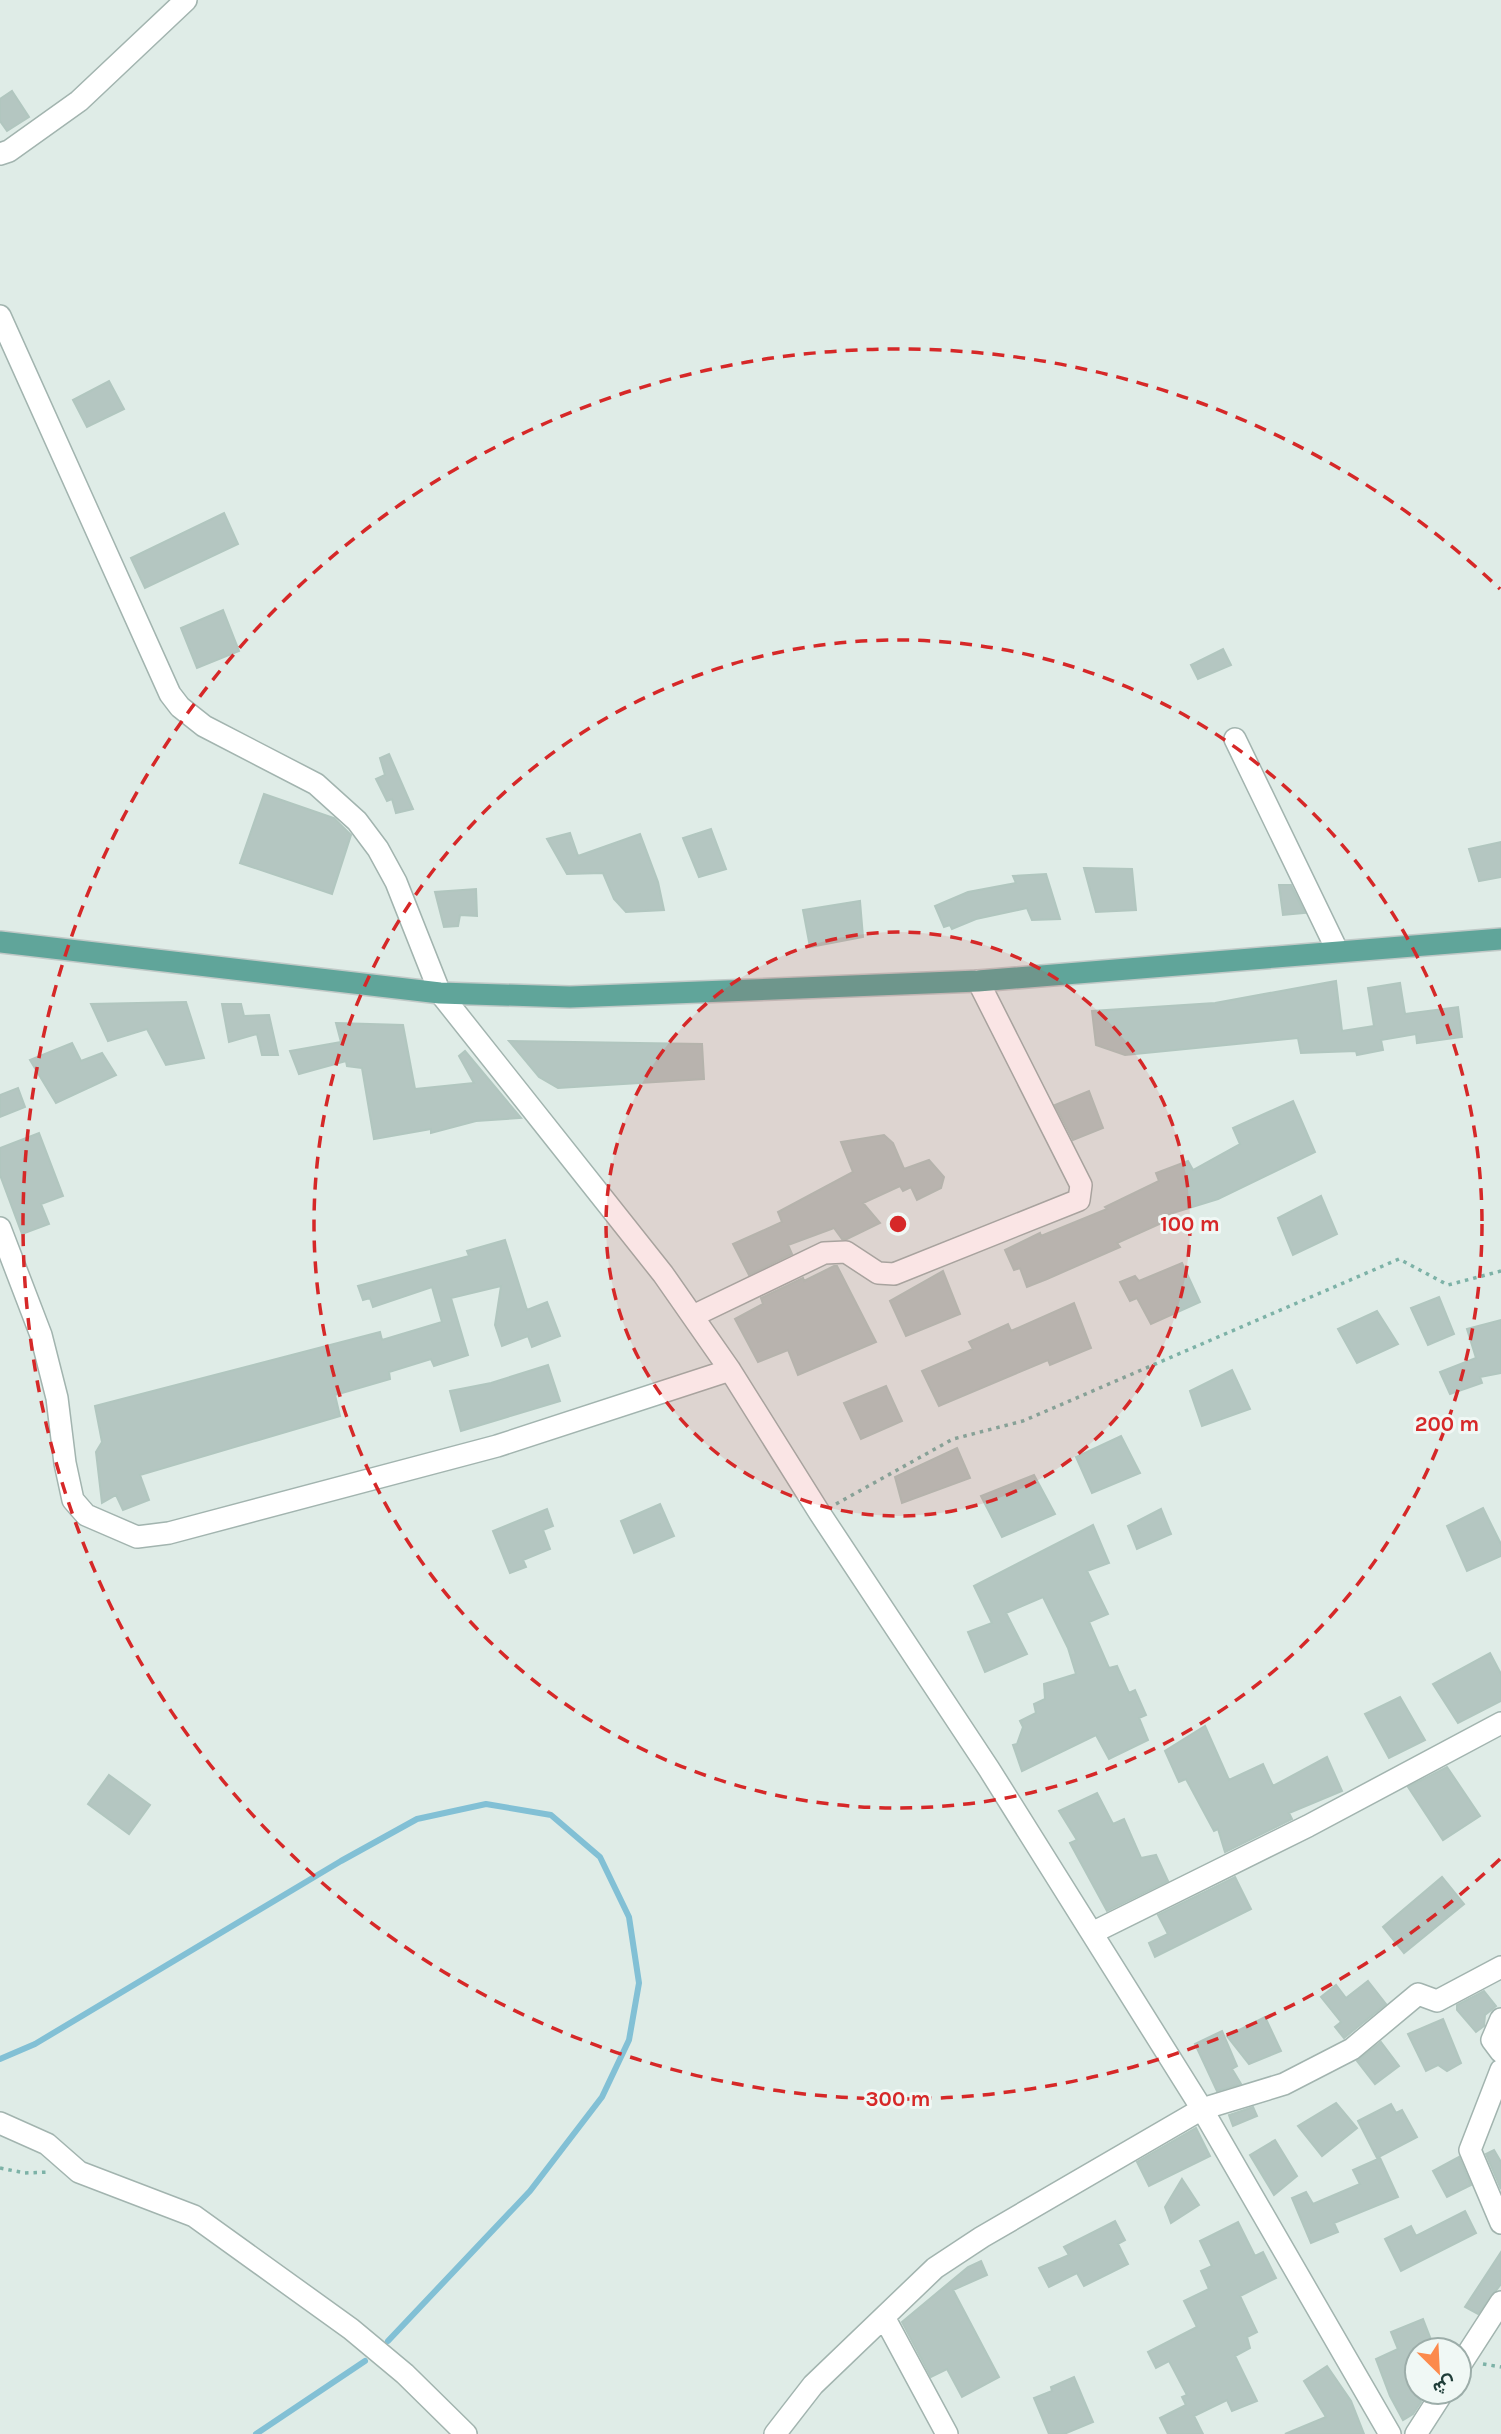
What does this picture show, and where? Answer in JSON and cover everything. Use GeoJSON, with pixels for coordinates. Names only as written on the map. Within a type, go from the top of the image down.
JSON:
{"type":"FeatureCollection","features":[{"type":"Feature","properties":{"kind":"main road"},"geometry":{"type":"LineString","coordinates":[[0,942],[440,993],[570,996],[978,981],[1337,950],[1501,939]]}},
{"type":"Feature","properties":{"kind":"street"},"geometry":{"type":"LineString","coordinates":[[0,154],[9,151],[79,100],[186,0]]}},
{"type":"Feature","properties":{"kind":"street"},"geometry":{"type":"LineString","coordinates":[[0,316],[170,694],[180,707],[204,726],[316,784],[357,821],[396,882],[440,993],[693,1316],[730,1370],[1202,2109],[1390,2434]]}},
{"type":"Feature","properties":{"kind":"street"},"geometry":{"type":"LineString","coordinates":[[1235,739],[1337,950]]}},
{"type":"Feature","properties":{"kind":"street"},"geometry":{"type":"LineString","coordinates":[[693,1316],[824,1253],[846,1252],[877,1273],[894,1274],[1079,1200],[1081,1185],[978,981]]}},
{"type":"Feature","properties":{"kind":"street"},"geometry":{"type":"LineString","coordinates":[[0,1228],[41,1335],[57,1398],[73,1500],[86,1515],[136,1537],[169,1533],[497,1446],[730,1370]]}},
{"type":"Feature","properties":{"kind":"street"},"geometry":{"type":"LineString","coordinates":[[1092,1933],[1308,1826],[1501,1723]]}},
{"type":"Feature","properties":{"kind":"street"},"geometry":{"type":"LineString","coordinates":[[775,2434],[813,2385],[935,2268],[982,2237],[1202,2109],[1284,2084],[1352,2049],[1418,1994],[1437,2001],[1501,1967]]}},
{"type":"Feature","properties":{"kind":"street"},"geometry":{"type":"LineString","coordinates":[[1501,2019],[1492,2040],[1501,2052]]}},
{"type":"Feature","properties":{"kind":"street"},"geometry":{"type":"LineString","coordinates":[[1501,2070],[1470,2150],[1501,2223]]}},
{"type":"Feature","properties":{"kind":"street"},"geometry":{"type":"LineString","coordinates":[[0,2123],[47,2144],[79,2172],[194,2216],[351,2329],[405,2374],[466,2434]]}},
{"type":"Feature","properties":{"kind":"street"},"geometry":{"type":"LineString","coordinates":[[1473,2345],[1501,2302]]}},
{"type":"Feature","properties":{"kind":"street"},"geometry":{"type":"LineString","coordinates":[[884,2317],[947,2434]]}},
{"type":"Feature","properties":{"kind":"street"},"geometry":{"type":"LineString","coordinates":[[1416,2434],[1434,2406]]}},
{"type":"Feature","properties":{"kind":"path"},"geometry":{"type":"LineString","coordinates":[[820,1512],[953,1440],[1023,1421],[1399,1259],[1448,1285],[1501,1271]]}},
{"type":"Feature","properties":{"kind":"path"},"geometry":{"type":"LineString","coordinates":[[0,2168],[25,2173],[79,2172]]}},
{"type":"Feature","properties":{"kind":"building"},"geometry":{"type":"Polygon","coordinates":[[[12,91],[29,117],[7,131],[0,121],[0,99],[12,91]]]}},
{"type":"Feature","properties":{"kind":"building"},"geometry":{"type":"Polygon","coordinates":[[[109,381],[124,409],[87,427],[73,400],[109,381]]]}},
{"type":"Feature","properties":{"kind":"building"},"geometry":{"type":"Polygon","coordinates":[[[224,513],[238,544],[145,588],[131,558],[224,513]]]}},
{"type":"Feature","properties":{"kind":"building"},"geometry":{"type":"Polygon","coordinates":[[[223,610],[239,651],[197,668],[181,628],[223,610]]]}},
{"type":"Feature","properties":{"kind":"building"},"geometry":{"type":"Polygon","coordinates":[[[1223,649],[1231,665],[1198,679],[1191,665],[1223,649]]]}},
{"type":"Feature","properties":{"kind":"building"},"geometry":{"type":"Polygon","coordinates":[[[389,754],[413,809],[396,813],[392,799],[387,801],[376,779],[385,775],[380,758],[389,754]]]}},
{"type":"Feature","properties":{"kind":"building"},"geometry":{"type":"Polygon","coordinates":[[[264,794],[334,818],[351,835],[332,894],[240,863],[264,794]]]}},
{"type":"Feature","properties":{"kind":"building"},"geometry":{"type":"Polygon","coordinates":[[[711,829],[726,869],[699,877],[683,838],[711,829]]]}},
{"type":"Feature","properties":{"kind":"building"},"geometry":{"type":"Polygon","coordinates":[[[570,833],[578,856],[640,834],[658,882],[664,910],[626,912],[614,899],[603,873],[567,874],[547,839],[570,833]]]}},
{"type":"Feature","properties":{"kind":"building"},"geometry":{"type":"Polygon","coordinates":[[[1501,842],[1501,877],[1479,881],[1469,849],[1501,842]]]}},
{"type":"Feature","properties":{"kind":"building"},"geometry":{"type":"Polygon","coordinates":[[[1084,868],[1132,869],[1136,910],[1096,912],[1084,868]]]}},
{"type":"Feature","properties":{"kind":"building"},"geometry":{"type":"Polygon","coordinates":[[[1046,874],[1060,919],[1032,920],[1027,908],[976,919],[952,929],[950,925],[944,927],[935,906],[968,892],[1016,883],[1013,876],[1046,874]]]}},
{"type":"Feature","properties":{"kind":"building"},"geometry":{"type":"Polygon","coordinates":[[[1279,885],[1291,885],[1305,913],[1283,915],[1279,885]]]}},
{"type":"Feature","properties":{"kind":"building"},"geometry":{"type":"Polygon","coordinates":[[[476,889],[477,916],[460,915],[458,926],[444,927],[435,892],[476,889]]]}},
{"type":"Feature","properties":{"kind":"building"},"geometry":{"type":"Polygon","coordinates":[[[860,901],[863,937],[810,947],[803,910],[860,901]]]}},
{"type":"Feature","properties":{"kind":"building"},"geometry":{"type":"Polygon","coordinates":[[[1336,981],[1342,1031],[1374,1026],[1368,988],[1400,983],[1405,1014],[1458,1007],[1462,1037],[1417,1043],[1416,1034],[1381,1040],[1383,1050],[1357,1055],[1356,1051],[1301,1053],[1298,1038],[1125,1055],[1096,1045],[1092,1011],[1215,1003],[1336,981]]]}},
{"type":"Feature","properties":{"kind":"building"},"geometry":{"type":"Polygon","coordinates":[[[186,1002],[204,1058],[166,1065],[147,1029],[108,1041],[91,1004],[186,1002]]]}},
{"type":"Feature","properties":{"kind":"building"},"geometry":{"type":"Polygon","coordinates":[[[222,1004],[241,1004],[244,1016],[269,1015],[278,1055],[262,1055],[257,1034],[229,1042],[222,1004]]]}},
{"type":"Feature","properties":{"kind":"building"},"geometry":{"type":"Polygon","coordinates":[[[336,1023],[403,1025],[415,1089],[474,1083],[459,1056],[465,1051],[521,1118],[476,1121],[431,1133],[431,1129],[374,1139],[362,1068],[347,1066],[346,1061],[299,1074],[290,1051],[341,1042],[336,1023]]]}},
{"type":"Feature","properties":{"kind":"building"},"geometry":{"type":"Polygon","coordinates":[[[509,1041],[702,1044],[704,1079],[558,1088],[539,1077],[509,1041]]]}},
{"type":"Feature","properties":{"kind":"building"},"geometry":{"type":"Polygon","coordinates":[[[72,1043],[81,1061],[102,1053],[116,1075],[56,1103],[30,1060],[72,1043]]]}},
{"type":"Feature","properties":{"kind":"building"},"geometry":{"type":"Polygon","coordinates":[[[18,1088],[25,1107],[0,1117],[0,1095],[18,1088]]]}},
{"type":"Feature","properties":{"kind":"building"},"geometry":{"type":"Polygon","coordinates":[[[1089,1091],[1103,1128],[1073,1140],[1055,1105],[1089,1091]]]}},
{"type":"Feature","properties":{"kind":"building"},"geometry":{"type":"Polygon","coordinates":[[[1293,1101],[1315,1152],[1218,1199],[1163,1216],[1166,1221],[1117,1243],[1120,1247],[1027,1287],[1020,1268],[1014,1270],[1005,1250],[1040,1233],[1041,1236],[1107,1209],[1105,1207],[1159,1181],[1156,1173],[1188,1161],[1193,1170],[1240,1144],[1233,1128],[1293,1101]]]}},
{"type":"Feature","properties":{"kind":"building"},"geometry":{"type":"Polygon","coordinates":[[[39,1133],[63,1196],[41,1204],[49,1224],[22,1234],[0,1175],[0,1148],[39,1133]]]}},
{"type":"Feature","properties":{"kind":"building"},"geometry":{"type":"Polygon","coordinates":[[[884,1135],[893,1143],[904,1169],[929,1160],[944,1177],[941,1188],[917,1200],[911,1187],[903,1191],[900,1186],[863,1203],[880,1223],[847,1239],[842,1239],[834,1228],[788,1245],[792,1254],[749,1275],[733,1244],[782,1222],[778,1212],[853,1172],[841,1142],[884,1135]]]}},
{"type":"Feature","properties":{"kind":"building"},"geometry":{"type":"Polygon","coordinates":[[[1321,1196],[1337,1234],[1293,1255],[1278,1218],[1321,1196]]]}},
{"type":"Feature","properties":{"kind":"building"},"geometry":{"type":"Polygon","coordinates":[[[505,1240],[527,1310],[547,1302],[560,1336],[532,1347],[528,1336],[502,1346],[495,1325],[501,1286],[451,1298],[468,1355],[434,1366],[431,1359],[389,1372],[390,1379],[335,1395],[340,1416],[140,1475],[149,1500],[123,1510],[116,1495],[102,1503],[96,1452],[102,1442],[95,1406],[380,1332],[382,1340],[442,1322],[432,1287],[373,1307],[370,1298],[363,1300],[358,1286],[469,1256],[467,1251],[505,1240]]]}},
{"type":"Feature","properties":{"kind":"building"},"geometry":{"type":"Polygon","coordinates":[[[1182,1263],[1200,1302],[1151,1324],[1137,1298],[1130,1301],[1120,1282],[1135,1276],[1139,1281],[1182,1263]]]}},
{"type":"Feature","properties":{"kind":"building"},"geometry":{"type":"Polygon","coordinates":[[[837,1266],[876,1342],[798,1375],[788,1350],[758,1362],[735,1319],[763,1304],[761,1298],[837,1266]]]}},
{"type":"Feature","properties":{"kind":"building"},"geometry":{"type":"Polygon","coordinates":[[[943,1271],[960,1314],[906,1336],[890,1301],[943,1271]]]}},
{"type":"Feature","properties":{"kind":"building"},"geometry":{"type":"Polygon","coordinates":[[[1439,1297],[1454,1334],[1428,1345],[1411,1308],[1439,1297]]]}},
{"type":"Feature","properties":{"kind":"building"},"geometry":{"type":"Polygon","coordinates":[[[1074,1303],[1091,1348],[1050,1365],[1048,1360],[939,1406],[922,1371],[973,1349],[969,1342],[1008,1324],[1011,1331],[1074,1303]]]}},
{"type":"Feature","properties":{"kind":"building"},"geometry":{"type":"Polygon","coordinates":[[[1377,1311],[1398,1344],[1357,1363],[1338,1329],[1377,1311]]]}},
{"type":"Feature","properties":{"kind":"building"},"geometry":{"type":"Polygon","coordinates":[[[1501,1320],[1501,1373],[1480,1377],[1482,1383],[1450,1394],[1440,1372],[1476,1358],[1467,1329],[1501,1320]]]}},
{"type":"Feature","properties":{"kind":"building"},"geometry":{"type":"Polygon","coordinates":[[[548,1365],[560,1401],[461,1431],[450,1391],[491,1383],[548,1365]]]}},
{"type":"Feature","properties":{"kind":"building"},"geometry":{"type":"Polygon","coordinates":[[[1232,1370],[1250,1409],[1202,1426],[1190,1391],[1232,1370]]]}},
{"type":"Feature","properties":{"kind":"building"},"geometry":{"type":"Polygon","coordinates":[[[886,1386],[902,1421],[861,1439],[844,1403],[886,1386]]]}},
{"type":"Feature","properties":{"kind":"building"},"geometry":{"type":"Polygon","coordinates":[[[1121,1436],[1140,1473],[1092,1493],[1076,1457],[1121,1436]]]}},
{"type":"Feature","properties":{"kind":"building"},"geometry":{"type":"Polygon","coordinates":[[[957,1448],[970,1478],[902,1503],[895,1477],[957,1448]]]}},
{"type":"Feature","properties":{"kind":"building"},"geometry":{"type":"Polygon","coordinates":[[[1034,1475],[1055,1514],[1002,1537],[981,1496],[1034,1475]]]}},
{"type":"Feature","properties":{"kind":"building"},"geometry":{"type":"Polygon","coordinates":[[[660,1504],[674,1536],[634,1553],[621,1521],[660,1504]]]}},
{"type":"Feature","properties":{"kind":"building"},"geometry":{"type":"Polygon","coordinates":[[[1483,1508],[1501,1544],[1501,1556],[1467,1571],[1447,1526],[1483,1508]]]}},
{"type":"Feature","properties":{"kind":"building"},"geometry":{"type":"Polygon","coordinates":[[[547,1509],[553,1526],[543,1530],[550,1549],[523,1560],[526,1567],[510,1573],[493,1531],[547,1509]]]}},
{"type":"Feature","properties":{"kind":"building"},"geometry":{"type":"Polygon","coordinates":[[[1161,1509],[1171,1534],[1137,1549],[1128,1526],[1161,1509]]]}},
{"type":"Feature","properties":{"kind":"building"},"geometry":{"type":"Polygon","coordinates":[[[1093,1525],[1109,1563],[1087,1571],[1108,1614],[1089,1622],[1109,1668],[1117,1666],[1129,1693],[1135,1690],[1146,1715],[1139,1718],[1148,1740],[1109,1759],[1096,1735],[1022,1771],[1013,1745],[1017,1744],[1023,1727],[1020,1721],[1036,1713],[1034,1704],[1045,1699],[1044,1684],[1076,1674],[1068,1648],[1043,1597],[1006,1613],[1027,1654],[985,1672],[968,1632],[992,1623],[974,1586],[1093,1525]]]}},
{"type":"Feature","properties":{"kind":"building"},"geometry":{"type":"Polygon","coordinates":[[[1490,1653],[1501,1674],[1501,1701],[1458,1723],[1433,1684],[1490,1653]]]}},
{"type":"Feature","properties":{"kind":"building"},"geometry":{"type":"Polygon","coordinates":[[[1400,1697],[1425,1740],[1389,1758],[1365,1714],[1400,1697]]]}},
{"type":"Feature","properties":{"kind":"building"},"geometry":{"type":"Polygon","coordinates":[[[1205,1726],[1229,1780],[1263,1764],[1273,1786],[1327,1757],[1342,1791],[1289,1813],[1292,1819],[1225,1852],[1218,1829],[1214,1831],[1186,1779],[1179,1782],[1165,1751],[1205,1726]]]}},
{"type":"Feature","properties":{"kind":"building"},"geometry":{"type":"Polygon","coordinates":[[[1447,1767],[1480,1816],[1443,1840],[1408,1787],[1447,1767]]]}},
{"type":"Feature","properties":{"kind":"building"},"geometry":{"type":"Polygon","coordinates":[[[109,1775],[150,1805],[129,1834],[88,1804],[109,1775]]]}},
{"type":"Feature","properties":{"kind":"building"},"geometry":{"type":"Polygon","coordinates":[[[1097,1793],[1113,1824],[1124,1819],[1141,1858],[1156,1855],[1168,1881],[1107,1911],[1070,1843],[1077,1840],[1059,1811],[1097,1793]]]}},
{"type":"Feature","properties":{"kind":"building"},"geometry":{"type":"Polygon","coordinates":[[[1235,1877],[1251,1909],[1155,1957],[1149,1943],[1168,1934],[1158,1915],[1235,1877]]]}},
{"type":"Feature","properties":{"kind":"building"},"geometry":{"type":"Polygon","coordinates":[[[1442,1877],[1464,1904],[1404,1953],[1383,1927],[1442,1877]]]}},
{"type":"Feature","properties":{"kind":"building"},"geometry":{"type":"Polygon","coordinates":[[[1368,1981],[1386,2004],[1344,2038],[1335,2027],[1341,2022],[1321,1997],[1336,1985],[1346,1998],[1368,1981]]]}},
{"type":"Feature","properties":{"kind":"building"},"geometry":{"type":"Polygon","coordinates":[[[1484,1991],[1496,2006],[1485,2015],[1484,2026],[1476,2032],[1457,2010],[1457,2005],[1484,1991]]]}},
{"type":"Feature","properties":{"kind":"building"},"geometry":{"type":"Polygon","coordinates":[[[1265,2017],[1281,2051],[1249,2064],[1227,2036],[1265,2017]]]}},
{"type":"Feature","properties":{"kind":"building"},"geometry":{"type":"Polygon","coordinates":[[[1443,2019],[1461,2063],[1447,2071],[1438,2065],[1426,2071],[1408,2034],[1443,2019]]]}},
{"type":"Feature","properties":{"kind":"building"},"geometry":{"type":"Polygon","coordinates":[[[1222,2031],[1237,2066],[1232,2069],[1241,2084],[1217,2091],[1195,2044],[1222,2031]]]}},
{"type":"Feature","properties":{"kind":"building"},"geometry":{"type":"Polygon","coordinates":[[[1381,2042],[1399,2066],[1375,2084],[1357,2061],[1381,2042]]]}},
{"type":"Feature","properties":{"kind":"building"},"geometry":{"type":"Polygon","coordinates":[[[1336,2103],[1357,2128],[1322,2156],[1298,2126],[1336,2103]]]}},
{"type":"Feature","properties":{"kind":"building"},"geometry":{"type":"Polygon","coordinates":[[[1391,2104],[1396,2113],[1402,2110],[1417,2137],[1377,2158],[1358,2121],[1391,2104]]]}},
{"type":"Feature","properties":{"kind":"building"},"geometry":{"type":"Polygon","coordinates":[[[1253,2107],[1257,2116],[1233,2126],[1229,2115],[1253,2107]]]}},
{"type":"Feature","properties":{"kind":"building"},"geometry":{"type":"Polygon","coordinates":[[[1196,2128],[1210,2156],[1149,2186],[1137,2162],[1196,2128]]]}},
{"type":"Feature","properties":{"kind":"building"},"geometry":{"type":"Polygon","coordinates":[[[1275,2140],[1297,2176],[1274,2195],[1250,2155],[1275,2140]]]}},
{"type":"Feature","properties":{"kind":"building"},"geometry":{"type":"Polygon","coordinates":[[[1494,2150],[1501,2162],[1501,2189],[1486,2154],[1494,2150]]]}},
{"type":"Feature","properties":{"kind":"building"},"geometry":{"type":"Polygon","coordinates":[[[1459,2157],[1471,2185],[1447,2197],[1433,2171],[1459,2157]]]}},
{"type":"Feature","properties":{"kind":"building"},"geometry":{"type":"Polygon","coordinates":[[[1380,2158],[1398,2197],[1334,2223],[1338,2232],[1311,2243],[1292,2198],[1306,2192],[1313,2204],[1360,2184],[1353,2170],[1380,2158]]]}},
{"type":"Feature","properties":{"kind":"building"},"geometry":{"type":"Polygon","coordinates":[[[1182,2179],[1199,2205],[1171,2223],[1165,2207],[1182,2179]]]}},
{"type":"Feature","properties":{"kind":"building"},"geometry":{"type":"Polygon","coordinates":[[[1465,2211],[1476,2233],[1401,2271],[1385,2239],[1411,2226],[1416,2236],[1465,2211]]]}},
{"type":"Feature","properties":{"kind":"building"},"geometry":{"type":"Polygon","coordinates":[[[1115,2221],[1125,2240],[1118,2244],[1128,2264],[1084,2286],[1077,2273],[1049,2287],[1039,2268],[1069,2255],[1064,2247],[1115,2221]]]}},
{"type":"Feature","properties":{"kind":"building"},"geometry":{"type":"Polygon","coordinates":[[[1238,2222],[1255,2256],[1263,2252],[1276,2278],[1240,2296],[1257,2332],[1247,2337],[1250,2348],[1235,2356],[1257,2401],[1232,2411],[1227,2400],[1194,2416],[1203,2434],[1168,2434],[1160,2418],[1186,2405],[1182,2397],[1187,2395],[1169,2361],[1156,2368],[1148,2352],[1197,2327],[1184,2301],[1209,2289],[1201,2271],[1212,2266],[1200,2241],[1238,2222]]]}},
{"type":"Feature","properties":{"kind":"building"},"geometry":{"type":"Polygon","coordinates":[[[1501,2252],[1501,2284],[1478,2314],[1465,2307],[1501,2252]]]}},
{"type":"Feature","properties":{"kind":"building"},"geometry":{"type":"Polygon","coordinates":[[[981,2261],[987,2275],[953,2290],[999,2377],[962,2397],[947,2369],[931,2377],[902,2322],[968,2267],[981,2261]]]}},
{"type":"Feature","properties":{"kind":"building"},"geometry":{"type":"Polygon","coordinates":[[[1423,2319],[1430,2336],[1403,2336],[1403,2406],[1418,2406],[1413,2414],[1403,2420],[1390,2396],[1376,2359],[1398,2349],[1391,2332],[1423,2319]]]}},
{"type":"Feature","properties":{"kind":"building"},"geometry":{"type":"Polygon","coordinates":[[[1327,2366],[1351,2401],[1364,2434],[1285,2434],[1326,2417],[1304,2381],[1327,2366]]]}},
{"type":"Feature","properties":{"kind":"building"},"geometry":{"type":"Polygon","coordinates":[[[1074,2377],[1093,2422],[1064,2434],[1049,2434],[1034,2398],[1052,2391],[1051,2387],[1074,2377]]]}},
{"type":"Feature","properties":{"kind":"waterway"},"geometry":{"type":"LineString","coordinates":[[0,2059],[35,2044],[341,1861],[417,1819],[486,1804],[551,1815],[600,1857],[629,1917],[639,1983],[629,2040],[602,2097],[530,2191],[388,2341]]}},
{"type":"Feature","properties":{"kind":"waterway"},"geometry":{"type":"LineString","coordinates":[[256,2434],[365,2361]]}}]}
